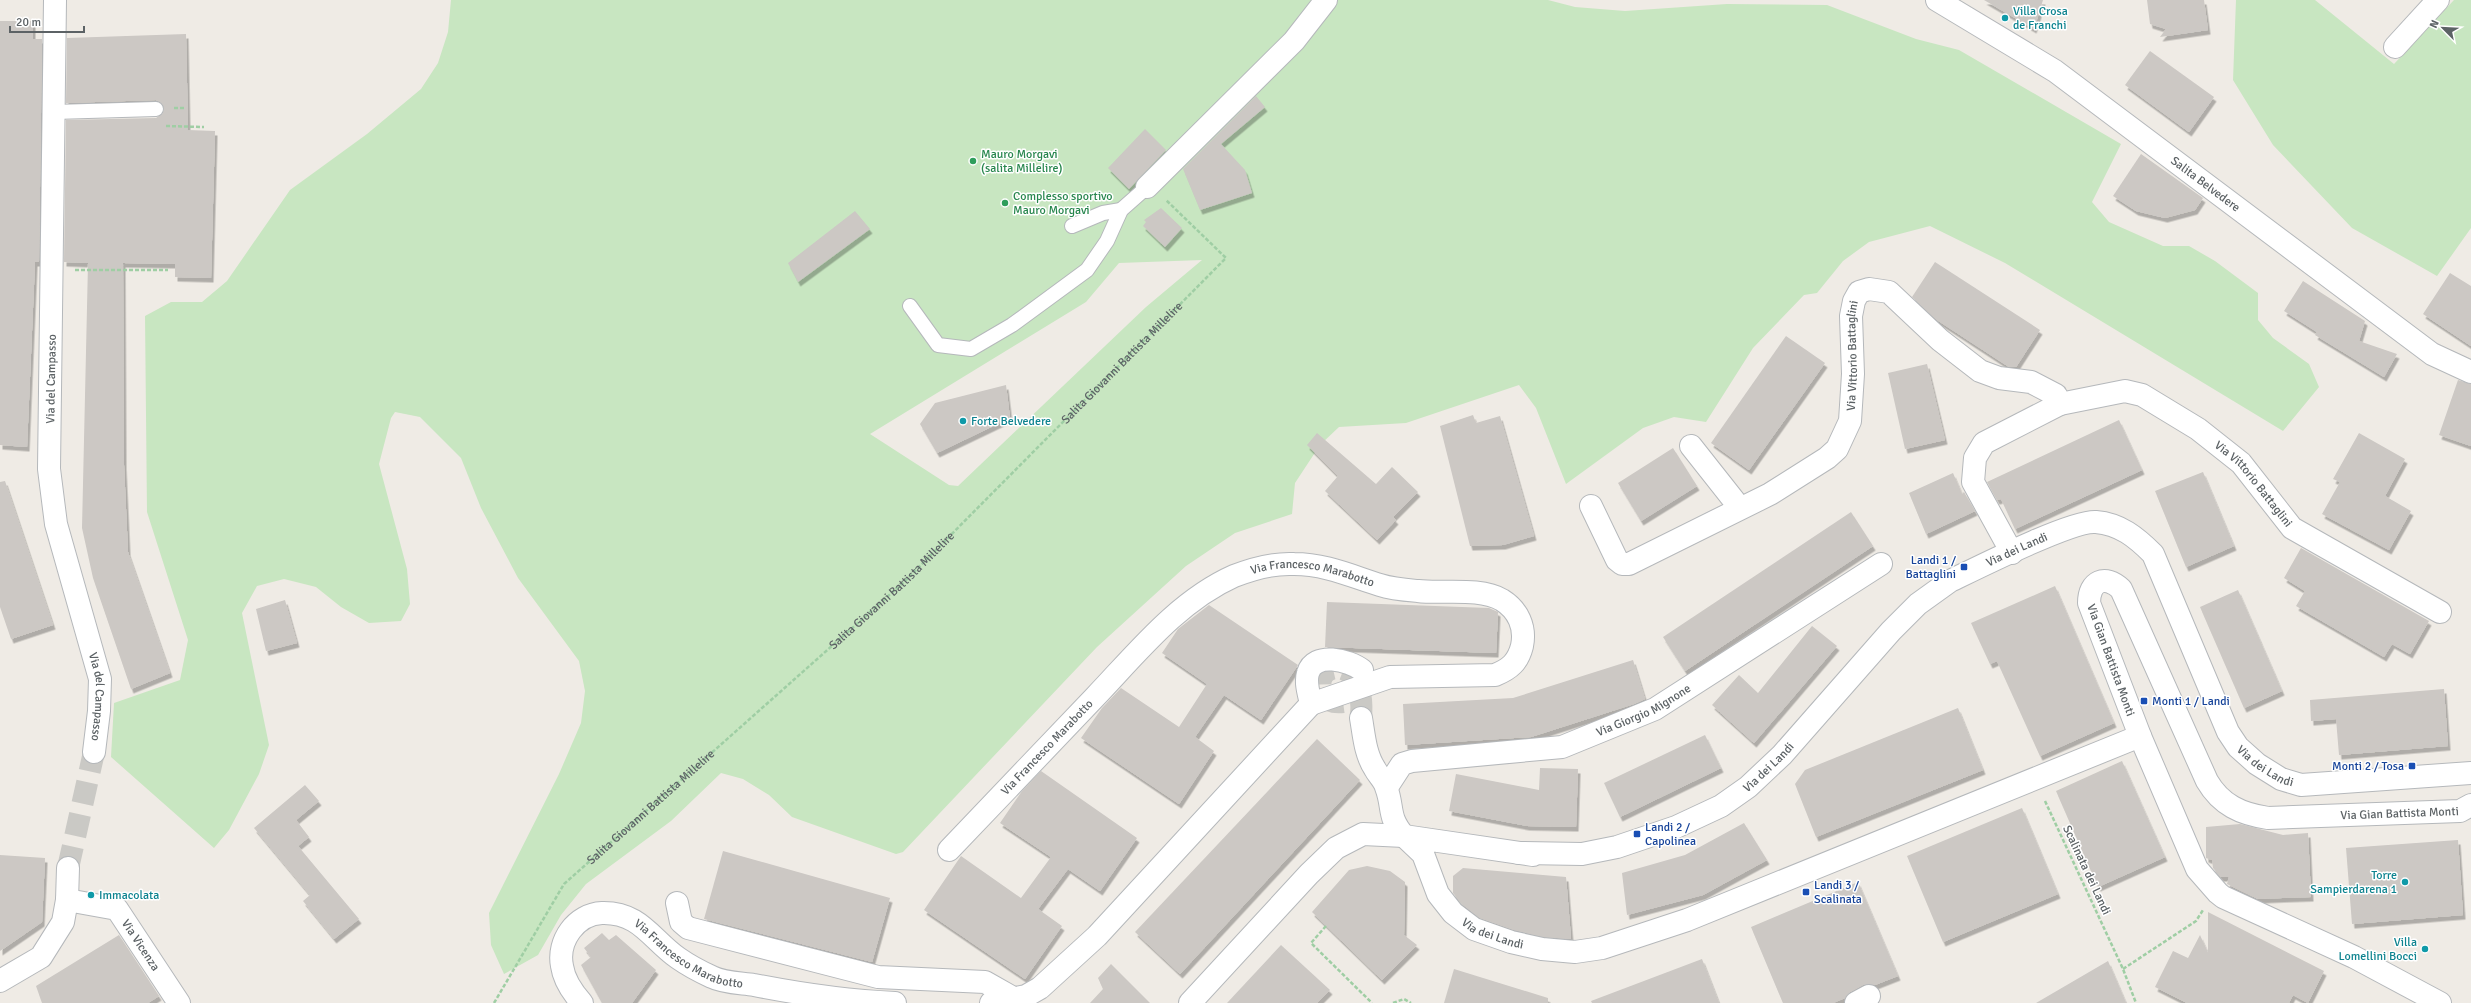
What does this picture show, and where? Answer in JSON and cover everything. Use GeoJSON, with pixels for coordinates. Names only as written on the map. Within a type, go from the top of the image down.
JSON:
{"type":"FeatureCollection","features":[{"type":"Feature","properties":{"kind":"street","name":"Via del Campasso"},"geometry":{"type":"LineString","coordinates":[[55,0],[49,469],[56,524],[100,679],[99,711],[94,752]]}},
{"type":"Feature","properties":{"kind":"street"},"geometry":{"type":"LineString","coordinates":[[1148,186],[1294,41],[1326,0]]}},
{"type":"Feature","properties":{"kind":"street","name":"Salita Belvedere"},"geometry":{"type":"LineString","coordinates":[[1937,0],[2055,71],[2432,354],[2471,372]]}},
{"type":"Feature","properties":{"kind":"street"},"geometry":{"type":"LineString","coordinates":[[2395,47],[2438,0]]}},
{"type":"Feature","properties":{"kind":"street","name":"Via Vittorio Battaglini"},"geometry":{"type":"LineString","coordinates":[[1591,506],[1617,560],[1622,564],[1629,564],[1770,494],[1827,458],[1844,436],[1850,421],[1852,382],[1851,316],[1854,301],[1860,292],[1868,289],[1889,292],[1940,340],[1980,371],[1999,378],[2031,382],[2048,389],[2056,395],[2060,404]]}},
{"type":"Feature","properties":{"kind":"street","name":"Via Vittorio Battaglini"},"geometry":{"type":"LineString","coordinates":[[2012,553],[1973,482],[1975,458],[1984,443],[2060,404],[2125,391],[2142,395],[2198,429],[2241,463],[2292,528],[2440,612]]}},
{"type":"Feature","properties":{"kind":"street"},"geometry":{"type":"LineString","coordinates":[[1691,446],[1740,508]]}},
{"type":"Feature","properties":{"kind":"street","name":"Via dei Landi"},"geometry":{"type":"LineString","coordinates":[[1519,853],[1582,854],[1617,847],[1676,827],[1720,806],[1748,787],[1782,755],[1891,631],[1918,604],[1950,580],[2081,524],[2094,522],[2118,527],[2136,537],[2153,554],[2228,732],[2247,757],[2282,779],[2310,786],[2471,773]]}},
{"type":"Feature","properties":{"kind":"street","name":"Via Francesco Marabotto"},"geometry":{"type":"LineString","coordinates":[[948,850],[1192,599],[1235,576],[1262,568],[1292,564],[1319,565],[1382,586],[1420,592],[1485,595],[1500,599],[1511,607],[1518,616],[1524,639],[1520,652],[1515,662],[1508,669],[1495,675],[1390,677],[1311,704],[1097,936],[1040,988],[1015,999],[991,1003]]}},
{"type":"Feature","properties":{"kind":"street","name":"Via Giorgio Mignone"},"geometry":{"type":"LineString","coordinates":[[1386,787],[1402,764],[1412,760],[1562,747],[1655,709],[1881,564]]}},
{"type":"Feature","properties":{"kind":"street","name":"Via Gian Battista Monti"},"geometry":{"type":"LineString","coordinates":[[2440,1003],[2354,957],[2223,896],[2213,888],[2197,868],[2140,736],[2089,603],[2089,594],[2093,586],[2100,582],[2115,583],[2122,589],[2207,781],[2215,794],[2224,802],[2245,813],[2268,818],[2460,811],[2471,805]]}},
{"type":"Feature","properties":{"kind":"street"},"geometry":{"type":"LineString","coordinates":[[1311,704],[1307,683],[1308,672],[1317,661],[1347,662],[1362,670]]}},
{"type":"Feature","properties":{"kind":"street"},"geometry":{"type":"LineString","coordinates":[[1361,718],[1365,747],[1375,769],[1386,787]]}},
{"type":"Feature","properties":{"kind":"street","name":"Via dei Landi"},"geometry":{"type":"LineString","coordinates":[[1386,787],[1390,814],[1404,836],[1423,854],[1438,894],[1453,912],[1474,929],[1511,942],[1542,949],[1575,952],[1602,948],[1687,920],[2140,736]]}},
{"type":"Feature","properties":{"kind":"street","name":"Via dei Landi"},"geometry":{"type":"LineString","coordinates":[[1190,1003],[1309,874],[1336,848],[1347,840],[1363,834],[1404,836],[1561,860],[1590,860],[1636,852]]}},
{"type":"Feature","properties":{"kind":"street"},"geometry":{"type":"LineString","coordinates":[[0,981],[41,957],[63,922],[67,900],[68,868]]}},
{"type":"Feature","properties":{"kind":"street","name":"Via Vicenza"},"geometry":{"type":"LineString","coordinates":[[67,900],[117,909],[169,999]]}},
{"type":"Feature","properties":{"kind":"street","name":"Via Francesco Marabotto"},"geometry":{"type":"LineString","coordinates":[[677,903],[680,922],[688,928],[878,977],[985,982],[1015,999]]}},
{"type":"Feature","properties":{"kind":"street","name":"Via Francesco Marabotto"},"geometry":{"type":"LineString","coordinates":[[582,1003],[566,981],[562,965],[563,948],[570,930],[579,921],[590,915],[602,913],[628,918],[640,923],[678,958],[714,978],[785,991],[862,1001],[895,1003]]}},
{"type":"Feature","properties":{"kind":"lane"},"geometry":{"type":"LineString","coordinates":[[54,112],[156,109]]}},
{"type":"Feature","properties":{"kind":"lane"},"geometry":{"type":"LineString","coordinates":[[910,306],[938,346],[971,349],[1012,325],[1087,270],[1107,242],[1122,210],[1148,186]]}},
{"type":"Feature","properties":{"kind":"lane"},"geometry":{"type":"LineString","coordinates":[[1072,226],[1103,213],[1122,210]]}},
{"type":"Feature","properties":{"kind":"path","name":"Salita Giovanni Battista Millelire"},"geometry":{"type":"LineString","coordinates":[[494,1003],[564,884],[905,581],[1226,258],[1148,186]]}},
{"type":"Feature","properties":{"kind":"path"},"geometry":{"type":"LineString","coordinates":[[81,270],[168,270]]}},
{"type":"Feature","properties":{"kind":"path","name":"Scalinata dei Landi"},"geometry":{"type":"LineString","coordinates":[[2034,779],[2123,969],[2136,1003]]}},
{"type":"Feature","properties":{"kind":"path"},"geometry":{"type":"LineString","coordinates":[[2123,969],[2196,921],[2213,888]]}},
{"type":"Feature","properties":{"kind":"path"},"geometry":{"type":"LineString","coordinates":[[1326,926],[1311,943],[1372,1003]]}},
{"type":"Feature","properties":{"kind":"path"},"geometry":{"type":"LineString","coordinates":[[1393,1003],[1404,999],[1410,1003]]}},
{"type":"Feature","properties":{"kind":"green space"},"geometry":{"type":"Polygon","coordinates":[[[451,0],[1548,0],[1575,7],[1625,11],[1727,4],[1827,5],[1916,39],[1959,50],[2121,144],[2092,202],[2109,222],[2163,246],[2189,246],[2215,261],[2258,293],[2258,320],[2273,338],[2309,364],[2319,387],[2283,431],[2005,263],[1930,226],[1869,242],[1843,261],[1817,293],[1804,295],[1753,348],[1706,422],[1674,417],[1643,428],[1566,484],[1536,408],[1519,385],[1406,423],[1339,427],[1320,445],[1295,483],[1292,514],[1235,533],[1186,566],[1097,647],[903,852],[896,854],[792,817],[769,795],[743,779],[721,773],[671,821],[586,884],[561,915],[538,955],[504,974],[491,945],[489,913],[559,774],[581,723],[585,691],[579,661],[518,578],[481,508],[461,458],[420,417],[395,412],[391,418],[379,464],[407,569],[410,604],[401,621],[369,623],[341,607],[316,587],[284,579],[257,586],[242,613],[269,745],[259,774],[229,830],[214,848],[111,757],[114,703],[180,680],[188,640],[147,512],[145,316],[171,302],[202,302],[227,281],[290,190],[367,134],[421,89],[438,63],[448,32],[451,0]],[[1202,260],[1119,263],[1086,302],[870,434],[949,485],[958,486],[1146,307],[1202,260]]]}},
{"type":"Feature","properties":{"kind":"green space"},"geometry":{"type":"Polygon","coordinates":[[[2236,0],[2315,0],[2394,64],[2454,0],[2471,0],[2471,228],[2437,276],[2352,228],[2273,145],[2233,80],[2236,0]]]}},
{"type":"Feature","properties":{"kind":"building"},"geometry":{"type":"Polygon","coordinates":[[[1984,0],[2043,0],[2034,29],[1984,0]]]}},
{"type":"Feature","properties":{"kind":"building"},"geometry":{"type":"Polygon","coordinates":[[[2147,0],[2204,0],[2208,30],[2160,37],[2166,29],[2150,24],[2147,0]]]}},
{"type":"Feature","properties":{"kind":"building"},"geometry":{"type":"Polygon","coordinates":[[[0,21],[33,21],[33,39],[42,39],[39,262],[35,262],[27,447],[0,445],[0,21]]]}},
{"type":"Feature","properties":{"kind":"building"},"geometry":{"type":"Polygon","coordinates":[[[186,34],[188,130],[215,131],[211,278],[175,277],[175,264],[123,263],[124,465],[128,552],[170,673],[131,689],[93,578],[82,528],[88,263],[64,262],[66,120],[156,118],[163,113],[164,108],[160,102],[156,100],[66,103],[67,38],[186,34]]]}},
{"type":"Feature","properties":{"kind":"building"},"geometry":{"type":"Polygon","coordinates":[[[2150,51],[2214,97],[2189,132],[2125,85],[2150,51]]]}},
{"type":"Feature","properties":{"kind":"building"},"geometry":{"type":"Polygon","coordinates":[[[1256,96],[1265,107],[1221,144],[1245,170],[1252,193],[1200,210],[1183,169],[1256,96]]]}},
{"type":"Feature","properties":{"kind":"building"},"geometry":{"type":"Polygon","coordinates":[[[1145,129],[1166,150],[1129,189],[1108,168],[1145,129]]]}},
{"type":"Feature","properties":{"kind":"building"},"geometry":{"type":"Polygon","coordinates":[[[2141,154],[2203,198],[2195,210],[2165,218],[2136,211],[2113,196],[2141,154]]]}},
{"type":"Feature","properties":{"kind":"building"},"geometry":{"type":"Polygon","coordinates":[[[1161,208],[1182,228],[1165,247],[1143,226],[1146,222],[1144,220],[1161,208]]]}},
{"type":"Feature","properties":{"kind":"building"},"geometry":{"type":"Polygon","coordinates":[[[855,211],[870,229],[798,282],[788,263],[855,211]]]}},
{"type":"Feature","properties":{"kind":"building"},"geometry":{"type":"Polygon","coordinates":[[[1935,262],[2040,330],[2016,367],[2009,367],[1937,320],[1912,297],[1935,262]]]}},
{"type":"Feature","properties":{"kind":"building"},"geometry":{"type":"Polygon","coordinates":[[[2450,273],[2471,286],[2471,346],[2423,314],[2450,273]]]}},
{"type":"Feature","properties":{"kind":"building"},"geometry":{"type":"Polygon","coordinates":[[[2303,281],[2365,321],[2359,341],[2397,354],[2384,377],[2315,335],[2317,332],[2284,311],[2303,281]]]}},
{"type":"Feature","properties":{"kind":"building"},"geometry":{"type":"Polygon","coordinates":[[[1786,336],[1825,363],[1749,470],[1711,443],[1786,336]]]}},
{"type":"Feature","properties":{"kind":"building"},"geometry":{"type":"Polygon","coordinates":[[[1927,364],[1945,440],[1905,449],[1888,373],[1927,364]]]}},
{"type":"Feature","properties":{"kind":"building"},"geometry":{"type":"Polygon","coordinates":[[[2458,380],[2471,384],[2471,446],[2439,435],[2458,380]]]}},
{"type":"Feature","properties":{"kind":"building","name":"Forte Belvedere"},"geometry":{"type":"Polygon","coordinates":[[[1006,385],[1010,418],[937,453],[920,424],[935,403],[1006,385]]]}},
{"type":"Feature","properties":{"kind":"building"},"geometry":{"type":"Polygon","coordinates":[[[1473,415],[1476,423],[1500,416],[1534,536],[1503,545],[1470,546],[1440,426],[1473,415]]]}},
{"type":"Feature","properties":{"kind":"building"},"geometry":{"type":"Polygon","coordinates":[[[2119,420],[2142,470],[2015,529],[2001,499],[1997,500],[1987,482],[2119,420]]]}},
{"type":"Feature","properties":{"kind":"building"},"geometry":{"type":"Polygon","coordinates":[[[1317,433],[1376,484],[1392,467],[1418,492],[1393,517],[1396,520],[1377,540],[1325,491],[1338,476],[1307,445],[1317,433]]]}},
{"type":"Feature","properties":{"kind":"building"},"geometry":{"type":"Polygon","coordinates":[[[2359,433],[2405,459],[2385,496],[2411,511],[2389,550],[2322,514],[2340,482],[2333,479],[2359,433]]]}},
{"type":"Feature","properties":{"kind":"building"},"geometry":{"type":"Polygon","coordinates":[[[1673,448],[1697,486],[1641,521],[1618,483],[1673,448]]]}},
{"type":"Feature","properties":{"kind":"building"},"geometry":{"type":"Polygon","coordinates":[[[2203,472],[2234,546],[2186,567],[2155,491],[2203,472]]]}},
{"type":"Feature","properties":{"kind":"building"},"geometry":{"type":"Polygon","coordinates":[[[1953,473],[1962,494],[1964,492],[1975,511],[1926,534],[1909,493],[1953,473]]]}},
{"type":"Feature","properties":{"kind":"building"},"geometry":{"type":"Polygon","coordinates":[[[5,481],[53,625],[11,639],[0,607],[0,482],[5,481]]]}},
{"type":"Feature","properties":{"kind":"building"},"geometry":{"type":"Polygon","coordinates":[[[1851,512],[1873,546],[1685,671],[1663,637],[1851,512]]]}},
{"type":"Feature","properties":{"kind":"building"},"geometry":{"type":"Polygon","coordinates":[[[2301,548],[2429,621],[2410,654],[2392,644],[2384,657],[2296,606],[2305,591],[2284,578],[2301,548]]]}},
{"type":"Feature","properties":{"kind":"building"},"geometry":{"type":"Polygon","coordinates":[[[2055,586],[2114,723],[2040,756],[1997,661],[1990,664],[1971,623],[2055,586]]]}},
{"type":"Feature","properties":{"kind":"building"},"geometry":{"type":"Polygon","coordinates":[[[2238,590],[2282,691],[2244,708],[2200,607],[2238,590]]]}},
{"type":"Feature","properties":{"kind":"building"},"geometry":{"type":"Polygon","coordinates":[[[285,600],[297,643],[266,651],[256,609],[285,600]]]}},
{"type":"Feature","properties":{"kind":"building"},"geometry":{"type":"Polygon","coordinates":[[[1327,602],[1489,608],[1498,612],[1496,653],[1325,647],[1327,602]]]}},
{"type":"Feature","properties":{"kind":"building"},"geometry":{"type":"Polygon","coordinates":[[[1209,605],[1298,665],[1261,720],[1224,695],[1195,737],[1214,751],[1179,804],[1081,738],[1102,708],[1121,688],[1179,727],[1207,684],[1162,653],[1178,629],[1209,605]]]}},
{"type":"Feature","properties":{"kind":"building"},"geometry":{"type":"Polygon","coordinates":[[[1812,626],[1837,646],[1754,743],[1712,705],[1739,675],[1758,693],[1812,626]]]}},
{"type":"Feature","properties":{"kind":"building"},"geometry":{"type":"Polygon","coordinates":[[[1633,660],[1645,699],[1634,704],[1531,737],[1405,745],[1403,704],[1513,698],[1633,660]]]}},
{"type":"Feature","properties":{"kind":"building"},"geometry":{"type":"Polygon","coordinates":[[[2444,689],[2448,746],[2339,755],[2336,719],[2311,721],[2310,700],[2444,689]]]}},
{"type":"Feature","properties":{"kind":"building"},"geometry":{"type":"Polygon","coordinates":[[[1958,708],[1983,770],[1816,837],[1795,784],[1805,770],[1958,708]]]}},
{"type":"Feature","properties":{"kind":"building"},"geometry":{"type":"Polygon","coordinates":[[[1705,735],[1721,768],[1620,817],[1604,783],[1705,735]]]}},
{"type":"Feature","properties":{"kind":"building"},"geometry":{"type":"Polygon","coordinates":[[[1317,739],[1360,780],[1180,974],[1135,932],[1317,739]]]}},
{"type":"Feature","properties":{"kind":"building"},"geometry":{"type":"Polygon","coordinates":[[[2122,761],[2165,857],[2098,887],[2056,791],[2122,761]]]}},
{"type":"Feature","properties":{"kind":"building"},"geometry":{"type":"Polygon","coordinates":[[[1540,768],[1578,769],[1576,827],[1527,826],[1449,811],[1456,774],[1539,790],[1540,768]]]}},
{"type":"Feature","properties":{"kind":"building"},"geometry":{"type":"Polygon","coordinates":[[[1041,771],[1137,838],[1100,891],[1068,869],[1038,909],[1062,926],[1025,979],[924,910],[961,856],[1021,898],[1051,857],[1000,823],[1022,791],[1041,771]]]}},
{"type":"Feature","properties":{"kind":"building"},"geometry":{"type":"Polygon","coordinates":[[[305,785],[319,801],[296,820],[309,837],[298,846],[359,919],[334,939],[303,901],[310,895],[254,828],[305,785]]]}},
{"type":"Feature","properties":{"kind":"building"},"geometry":{"type":"Polygon","coordinates":[[[2022,808],[2058,894],[1943,942],[1907,856],[2022,808]]]}},
{"type":"Feature","properties":{"kind":"building"},"geometry":{"type":"Polygon","coordinates":[[[1744,823],[1767,860],[1703,895],[1627,915],[1622,873],[1685,855],[1744,823]]]}},
{"type":"Feature","properties":{"kind":"building"},"geometry":{"type":"Polygon","coordinates":[[[2240,824],[2283,835],[2308,833],[2311,897],[2258,899],[2227,884],[2229,877],[2221,877],[2213,868],[2212,860],[2206,858],[2206,827],[2240,824]]]}},
{"type":"Feature","properties":{"kind":"building","name":"Torre Sampierdarena 1"},"geometry":{"type":"Polygon","coordinates":[[[2458,840],[2463,915],[2352,924],[2346,848],[2458,840]]]}},
{"type":"Feature","properties":{"kind":"building"},"geometry":{"type":"Polygon","coordinates":[[[723,851],[890,898],[872,962],[704,919],[723,851]]]}},
{"type":"Feature","properties":{"kind":"building"},"geometry":{"type":"Polygon","coordinates":[[[0,855],[45,858],[42,922],[0,951],[0,855]]]}},
{"type":"Feature","properties":{"kind":"building"},"geometry":{"type":"Polygon","coordinates":[[[1367,866],[1390,871],[1405,882],[1404,935],[1417,945],[1382,980],[1312,912],[1349,870],[1367,866]]]}},
{"type":"Feature","properties":{"kind":"building"},"geometry":{"type":"Polygon","coordinates":[[[1463,868],[1566,877],[1571,939],[1544,937],[1514,930],[1480,918],[1462,904],[1453,893],[1453,876],[1463,868]]]}},
{"type":"Feature","properties":{"kind":"building"},"geometry":{"type":"Polygon","coordinates":[[[1858,882],[1898,976],[1875,985],[1863,985],[1850,992],[1845,998],[1833,1003],[1783,1003],[1751,927],[1858,882]]]}},
{"type":"Feature","properties":{"kind":"building"},"geometry":{"type":"Polygon","coordinates":[[[2208,912],[2324,971],[2308,1003],[2293,995],[2289,1003],[2187,1003],[2155,987],[2173,951],[2188,958],[2200,935],[2208,953],[2208,912]]]}},
{"type":"Feature","properties":{"kind":"building"},"geometry":{"type":"Polygon","coordinates":[[[602,933],[609,940],[616,935],[656,970],[632,1003],[602,1003],[581,965],[591,957],[584,948],[602,933]]]}},
{"type":"Feature","properties":{"kind":"building"},"geometry":{"type":"Polygon","coordinates":[[[119,935],[159,996],[148,1003],[42,1003],[36,986],[119,935]]]}},
{"type":"Feature","properties":{"kind":"building"},"geometry":{"type":"Polygon","coordinates":[[[1281,945],[1330,990],[1317,1003],[1227,1003],[1281,945]]]}},
{"type":"Feature","properties":{"kind":"building"},"geometry":{"type":"Polygon","coordinates":[[[1702,959],[1719,1003],[1592,1003],[1591,1001],[1702,959]]]}},
{"type":"Feature","properties":{"kind":"building"},"geometry":{"type":"Polygon","coordinates":[[[2108,961],[2126,1003],[2036,1003],[2108,961]]]}},
{"type":"Feature","properties":{"kind":"building"},"geometry":{"type":"Polygon","coordinates":[[[1111,964],[1150,1003],[1090,1003],[1103,989],[1098,978],[1111,964]]]}},
{"type":"Feature","properties":{"kind":"building"},"geometry":{"type":"Polygon","coordinates":[[[1454,969],[1548,998],[1548,1003],[1444,1003],[1454,969]]]}},
{"type":"Feature","properties":{"kind":"tunnel"},"geometry":{"type":"LineString","coordinates":[[1343,702],[1333,702],[1324,696],[1320,685],[1323,676],[1329,670],[1338,668],[1347,671],[1355,680],[1360,695],[1361,718]]}},
{"type":"Feature","properties":{"kind":"tunnel"},"geometry":{"type":"LineString","coordinates":[[68,868],[94,752]]}},
{"type":"Feature","properties":{"kind":"place","name":"Villa Crosa de Franchi"},"geometry":{"type":"Point","coordinates":[2005,18]}},
{"type":"Feature","properties":{"kind":"place","name":"Mauro Morgavi (salita Millelire)"},"geometry":{"type":"Point","coordinates":[973,161]}},
{"type":"Feature","properties":{"kind":"place","name":"Complesso sportivo Mauro Morgavi"},"geometry":{"type":"Point","coordinates":[1005,203]}},
{"type":"Feature","properties":{"kind":"place","name":"Forte Belvedere"},"geometry":{"type":"Point","coordinates":[963,421]}},
{"type":"Feature","properties":{"kind":"place","name":"Landi 1 / Battaglini"},"geometry":{"type":"Point","coordinates":[1964,567]}},
{"type":"Feature","properties":{"kind":"place","name":"Monti 1 / Landi"},"geometry":{"type":"Point","coordinates":[2144,701]}},
{"type":"Feature","properties":{"kind":"place","name":"Monti 2 / Tosa"},"geometry":{"type":"Point","coordinates":[2412,766]}},
{"type":"Feature","properties":{"kind":"place","name":"Landi 2 / Capolinea"},"geometry":{"type":"Point","coordinates":[1637,834]}},
{"type":"Feature","properties":{"kind":"place","name":"Torre Sampierdarena 1"},"geometry":{"type":"Point","coordinates":[2405,882]}},
{"type":"Feature","properties":{"kind":"place","name":"Landi 3 / Scalinata"},"geometry":{"type":"Point","coordinates":[1806,892]}},
{"type":"Feature","properties":{"kind":"place","name":"Immacolata"},"geometry":{"type":"Point","coordinates":[91,895]}},
{"type":"Feature","properties":{"kind":"place","name":"Villa Lomellini Bocci"},"geometry":{"type":"Point","coordinates":[2425,949]}}]}
